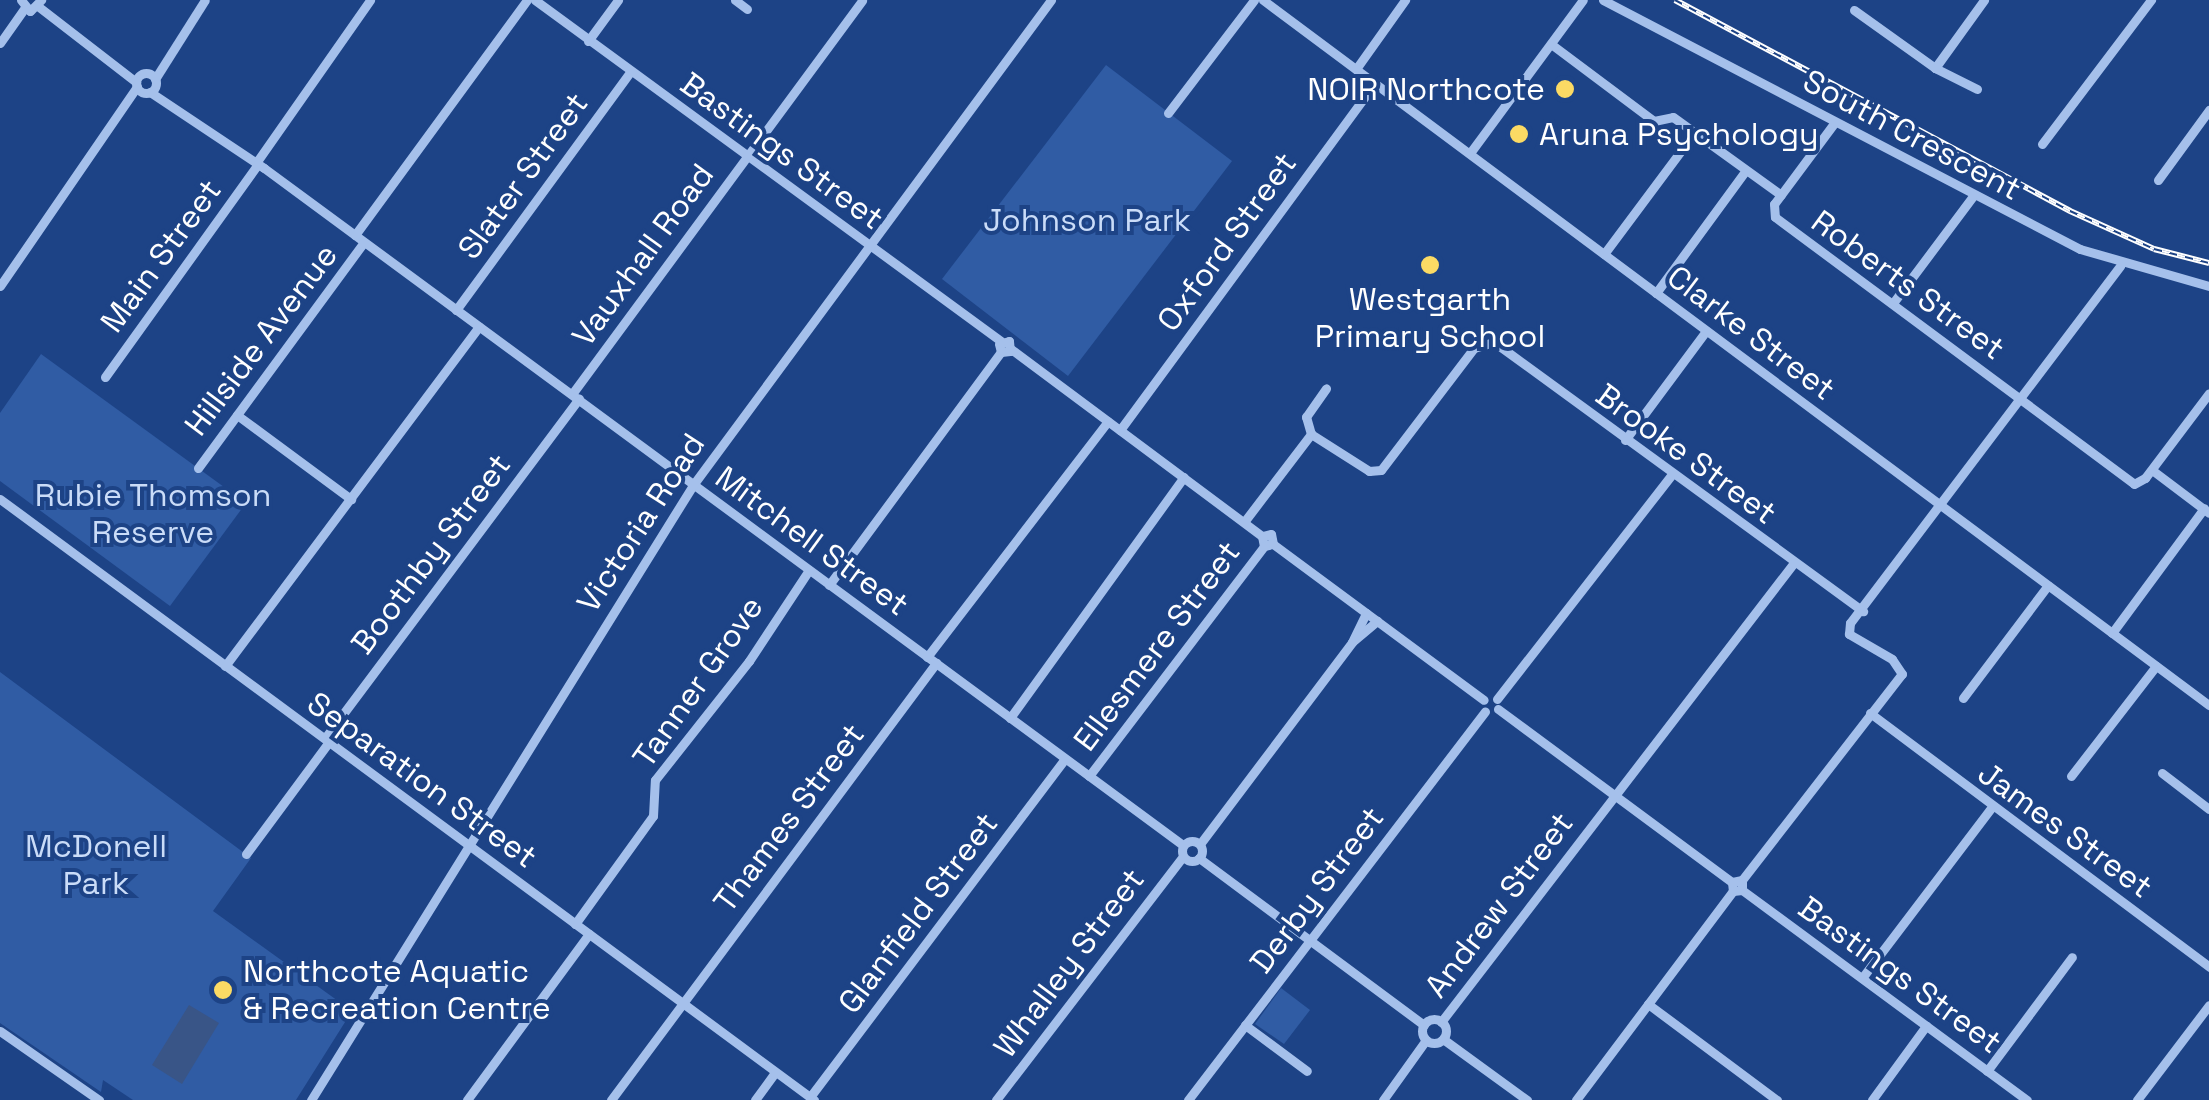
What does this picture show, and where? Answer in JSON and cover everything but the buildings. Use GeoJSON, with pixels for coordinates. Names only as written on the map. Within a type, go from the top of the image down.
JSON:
{"type":"FeatureCollection","features":[{"type":"Feature","properties":{"kind":"street"},"geometry":{"type":"LineString","coordinates":[[0,286],[205,0]]}},
{"type":"Feature","properties":{"kind":"street","name":"Main Street"},"geometry":{"type":"LineString","coordinates":[[105,376],[370,0]]}},
{"type":"Feature","properties":{"kind":"street","name":"Hillside Avenue"},"geometry":{"type":"LineString","coordinates":[[355,235],[527,0]]}},
{"type":"Feature","properties":{"kind":"street","name":"Bastings Street"},"geometry":{"type":"LineString","coordinates":[[535,0],[1366,612],[1485,706]]}},
{"type":"Feature","properties":{"kind":"street"},"geometry":{"type":"LineString","coordinates":[[588,41],[618,0]]}},
{"type":"Feature","properties":{"kind":"street"},"geometry":{"type":"LineString","coordinates":[[736,0],[747,9]]}},
{"type":"Feature","properties":{"kind":"street","name":"Vauxhall Road"},"geometry":{"type":"LineString","coordinates":[[575,397],[862,0]]}},
{"type":"Feature","properties":{"kind":"street","name":"Victoria Road"},"geometry":{"type":"LineString","coordinates":[[311,1100],[466,844],[693,485],[1051,0]]}},
{"type":"Feature","properties":{"kind":"street"},"geometry":{"type":"LineString","coordinates":[[1168,112],[1254,0]]}},
{"type":"Feature","properties":{"kind":"street","name":"Clarke Street"},"geometry":{"type":"LineString","coordinates":[[1263,0],[2209,705]]}},
{"type":"Feature","properties":{"kind":"street"},"geometry":{"type":"LineString","coordinates":[[1356,69],[1405,0]]}},
{"type":"Feature","properties":{"kind":"street"},"geometry":{"type":"LineString","coordinates":[[1470,153],[1584,0]]}},
{"type":"Feature","properties":{"kind":"street","name":"South Crescent"},"geometry":{"type":"LineString","coordinates":[[1603,0],[1974,196],[2120,266],[2209,286]]}},
{"type":"Feature","properties":{"kind":"street"},"geometry":{"type":"LineString","coordinates":[[1935,68],[1984,0]]}},
{"type":"Feature","properties":{"kind":"street"},"geometry":{"type":"LineString","coordinates":[[2042,144],[2151,0]]}},
{"type":"Feature","properties":{"kind":"street"},"geometry":{"type":"LineString","coordinates":[[0,43],[23,5],[40,3]]}},
{"type":"Feature","properties":{"kind":"street","name":"Mitchell Street"},"geometry":{"type":"LineString","coordinates":[[40,3],[1089,776],[1183,851]]}},
{"type":"Feature","properties":{"kind":"street"},"geometry":{"type":"LineString","coordinates":[[1854,10],[1935,68],[1977,89]]}},
{"type":"Feature","properties":{"kind":"street","name":"Roberts Street"},"geometry":{"type":"LineString","coordinates":[[1550,44],[1654,121],[1673,117],[1781,195],[1774,217],[2134,484],[2152,470]]}},
{"type":"Feature","properties":{"kind":"street","name":"Slater Street"},"geometry":{"type":"LineString","coordinates":[[456,310],[630,72]]}},
{"type":"Feature","properties":{"kind":"street","name":"Oxford Street"},"geometry":{"type":"LineString","coordinates":[[1120,430],[1375,83]]}},
{"type":"Feature","properties":{"kind":"street"},"geometry":{"type":"LineString","coordinates":[[2158,180],[2209,110]]}},
{"type":"Feature","properties":{"kind":"street"},"geometry":{"type":"LineString","coordinates":[[1781,195],[1835,122]]}},
{"type":"Feature","properties":{"kind":"street"},"geometry":{"type":"LineString","coordinates":[[1604,254],[1696,132]]}},
{"type":"Feature","properties":{"kind":"street"},"geometry":{"type":"LineString","coordinates":[[1656,293],[1746,170]]}},
{"type":"Feature","properties":{"kind":"street"},"geometry":{"type":"LineString","coordinates":[[1892,303],[1974,196]]}},
{"type":"Feature","properties":{"kind":"street","name":"Hillside Avenue"},"geometry":{"type":"LineString","coordinates":[[198,468],[364,242]]}},
{"type":"Feature","properties":{"kind":"street"},"geometry":{"type":"LineString","coordinates":[[1576,1100],[1888,689],[1894,668],[1851,629],[2120,266]]}},
{"type":"Feature","properties":{"kind":"street"},"geometry":{"type":"LineString","coordinates":[[225,666],[479,327]]}},
{"type":"Feature","properties":{"kind":"street"},"geometry":{"type":"LineString","coordinates":[[1625,440],[1706,331]]}},
{"type":"Feature","properties":{"kind":"street","name":"Brooke Street"},"geometry":{"type":"LineString","coordinates":[[1311,434],[1369,471],[1381,470],[1480,343],[1494,342],[1860,614]]}},
{"type":"Feature","properties":{"kind":"street"},"geometry":{"type":"LineString","coordinates":[[829,585],[1004,348]]}},
{"type":"Feature","properties":{"kind":"street"},"geometry":{"type":"LineString","coordinates":[[1244,522],[1311,434],[1306,418],[1326,388]]}},
{"type":"Feature","properties":{"kind":"street"},"geometry":{"type":"LineString","coordinates":[[2112,633],[2206,510],[2152,470],[2209,393]]}},
{"type":"Feature","properties":{"kind":"street","name":"Boothby Street"},"geometry":{"type":"LineString","coordinates":[[246,854],[575,397]]}},
{"type":"Feature","properties":{"kind":"street"},"geometry":{"type":"LineString","coordinates":[[237,415],[351,498]]}},
{"type":"Feature","properties":{"kind":"street","name":"Thames Street"},"geometry":{"type":"LineString","coordinates":[[611,1100],[1108,421]]}},
{"type":"Feature","properties":{"kind":"street"},"geometry":{"type":"LineString","coordinates":[[1485,706],[1498,704],[1669,472]]}},
{"type":"Feature","properties":{"kind":"street"},"geometry":{"type":"LineString","coordinates":[[1010,718],[1188,480]]}},
{"type":"Feature","properties":{"kind":"street","name":"Separation Street"},"geometry":{"type":"LineString","coordinates":[[0,499],[812,1099]]}},
{"type":"Feature","properties":{"kind":"street","name":"Ellesmere Street"},"geometry":{"type":"LineString","coordinates":[[1089,776],[1266,542]]}},
{"type":"Feature","properties":{"kind":"street","name":"Andrew Street"},"geometry":{"type":"LineString","coordinates":[[1442,1022],[1790,562]]}},
{"type":"Feature","properties":{"kind":"street","name":"Tanner Grove"},"geometry":{"type":"LineString","coordinates":[[575,924],[653,816],[655,780],[749,661],[808,570]]}},
{"type":"Feature","properties":{"kind":"street"},"geometry":{"type":"LineString","coordinates":[[1963,698],[2048,585]]}},
{"type":"Feature","properties":{"kind":"street"},"geometry":{"type":"LineString","coordinates":[[1183,851],[1200,844],[1352,642],[1366,612]]}},
{"type":"Feature","properties":{"kind":"street"},"geometry":{"type":"LineString","coordinates":[[1352,642],[1377,621]]}},
{"type":"Feature","properties":{"kind":"street"},"geometry":{"type":"LineString","coordinates":[[2071,776],[2156,666]]}},
{"type":"Feature","properties":{"kind":"street","name":"Bastings Street"},"geometry":{"type":"LineString","coordinates":[[1498,704],[1613,795],[2027,1100]]}},
{"type":"Feature","properties":{"kind":"street","name":"Derby Street"},"geometry":{"type":"LineString","coordinates":[[1188,1100],[1485,706]]}},
{"type":"Feature","properties":{"kind":"street","name":"James Street"},"geometry":{"type":"LineString","coordinates":[[1868,715],[2209,967]]}},
{"type":"Feature","properties":{"kind":"street","name":"Glanfield Street"},"geometry":{"type":"LineString","coordinates":[[812,1099],[1066,759]]}},
{"type":"Feature","properties":{"kind":"street"},"geometry":{"type":"LineString","coordinates":[[2162,773],[2209,808]]}},
{"type":"Feature","properties":{"kind":"street"},"geometry":{"type":"LineString","coordinates":[[1862,978],[1992,807]]}},
{"type":"Feature","properties":{"kind":"street"},"geometry":{"type":"LineString","coordinates":[[1199,858],[1200,844]]}},
{"type":"Feature","properties":{"kind":"street"},"geometry":{"type":"LineString","coordinates":[[1183,851],[1199,858],[1424,1025],[1426,1040],[1443,1039],[1527,1100]]}},
{"type":"Feature","properties":{"kind":"street","name":"Whalley Street"},"geometry":{"type":"LineString","coordinates":[[996,1100],[1183,851]]}},
{"type":"Feature","properties":{"kind":"street"},"geometry":{"type":"LineString","coordinates":[[467,1100],[589,934]]}},
{"type":"Feature","properties":{"kind":"street"},"geometry":{"type":"LineString","coordinates":[[1987,1070],[2072,957]]}},
{"type":"Feature","properties":{"kind":"street"},"geometry":{"type":"LineString","coordinates":[[1648,1004],[1777,1100]]}},
{"type":"Feature","properties":{"kind":"street"},"geometry":{"type":"LineString","coordinates":[[2137,1100],[2209,1005]]}},
{"type":"Feature","properties":{"kind":"street"},"geometry":{"type":"LineString","coordinates":[[1424,1025],[1442,1022],[1443,1039]]}},
{"type":"Feature","properties":{"kind":"street"},"geometry":{"type":"LineString","coordinates":[[1245,1025],[1308,1071]]}},
{"type":"Feature","properties":{"kind":"street"},"geometry":{"type":"LineString","coordinates":[[1872,1100],[1926,1026]]}},
{"type":"Feature","properties":{"kind":"street"},"geometry":{"type":"LineString","coordinates":[[0,1031],[99,1100]]}},
{"type":"Feature","properties":{"kind":"street","name":"Andrew Street"},"geometry":{"type":"LineString","coordinates":[[1383,1100],[1426,1040]]}},
{"type":"Feature","properties":{"kind":"street"},"geometry":{"type":"LineString","coordinates":[[755,1100],[775,1072]]}},
{"type":"Feature","properties":{"kind":"green space","name":"Johnson Park"},"geometry":{"type":"Polygon","coordinates":[[[1106,65],[1232,161],[1068,376],[942,279],[1106,65]]]}},
{"type":"Feature","properties":{"kind":"green space","name":"Rubie Thomson Reserve"},"geometry":{"type":"Polygon","coordinates":[[[41,354],[246,503],[170,606],[0,481],[0,413],[41,354]]]}},
{"type":"Feature","properties":{"kind":"green space","name":"McDonell Park"},"geometry":{"type":"Polygon","coordinates":[[[0,672],[251,858],[213,911],[352,1011],[296,1100],[133,1100],[103,1080],[101,1092],[0,1023],[0,672]]]}},
{"type":"Feature","properties":{"kind":"green space"},"geometry":{"type":"Polygon","coordinates":[[[1281,988],[1310,1010],[1284,1044],[1255,1024],[1281,988]]]}},
{"type":"Feature","properties":{"kind":"shaded area"},"geometry":{"type":"Polygon","coordinates":[[[189,1005],[219,1023],[182,1084],[152,1065],[189,1005]]]}},
{"type":"Feature","properties":{"kind":"railway"},"geometry":{"type":"LineString","coordinates":[[1675,0],[2070,211],[2154,249],[2209,263]]}},
{"type":"Feature","properties":{"kind":"place","name":"NOIR Northcote"},"geometry":{"type":"Point","coordinates":[1565,89]}},
{"type":"Feature","properties":{"kind":"place","name":"Aruna Psychology"},"geometry":{"type":"Point","coordinates":[1519,134]}},
{"type":"Feature","properties":{"kind":"place","name":"Westgarth Primary School"},"geometry":{"type":"Point","coordinates":[1430,265]}},
{"type":"Feature","properties":{"kind":"place","name":"Northcote Aquatic & Recreation Centre"},"geometry":{"type":"Point","coordinates":[223,990]}}]}
